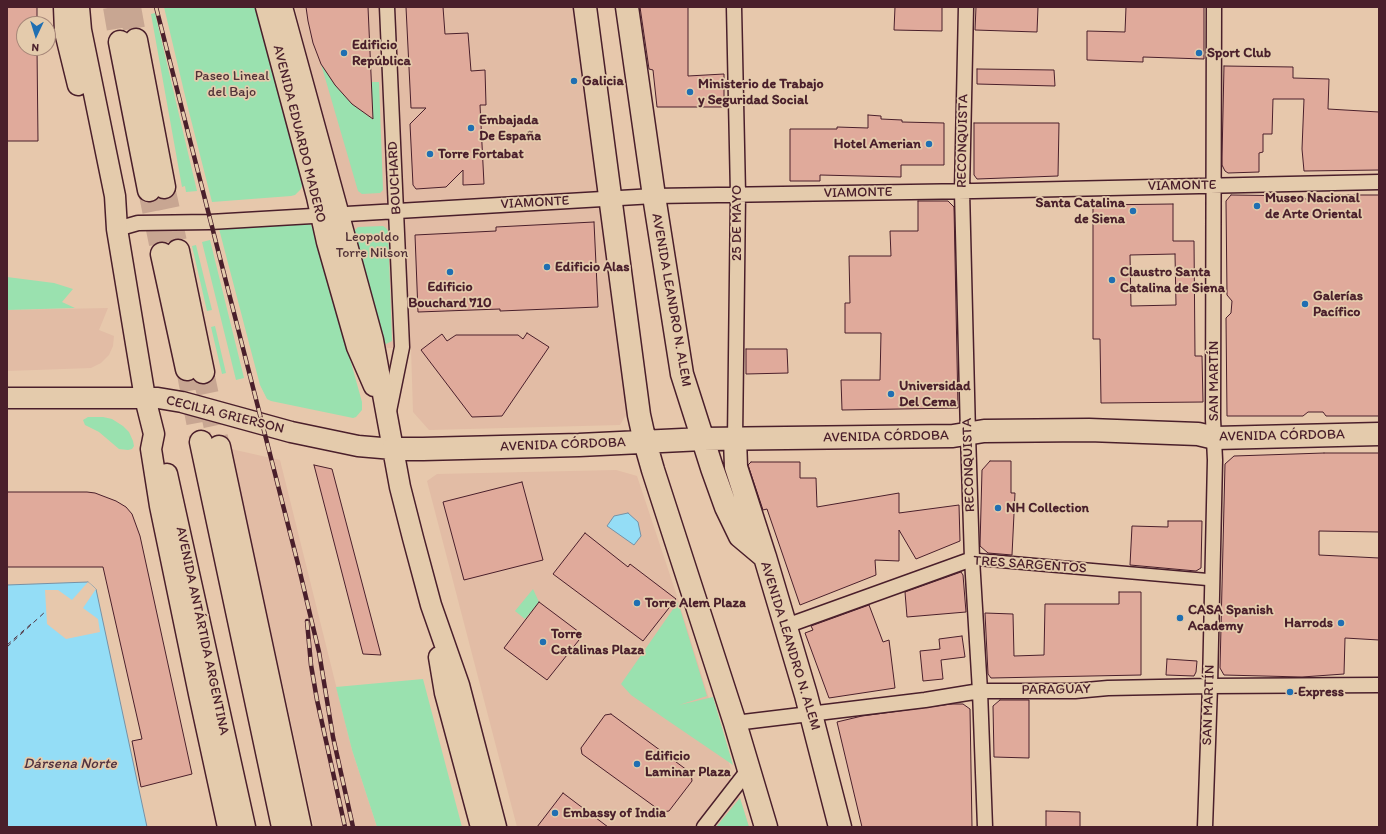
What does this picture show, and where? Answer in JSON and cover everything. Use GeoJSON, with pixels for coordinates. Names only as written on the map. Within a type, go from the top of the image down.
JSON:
{"type":"FeatureCollection","features":[{"type":"Feature","properties":{"kind":"main road"},"geometry":{"type":"LineString","coordinates":[[64,7],[65,32],[75,70],[100,189],[106,209],[117,229]]}},
{"type":"Feature","properties":{"kind":"main road","name":"AVENIDA ANTÁRTIDA ARGENTINA"},"geometry":{"type":"LineString","coordinates":[[79,7],[80,30],[114,196],[117,229],[145,398],[154,436],[161,447],[175,505],[245,827]]}},
{"type":"Feature","properties":{"kind":"main road","name":"AVENIDA EDUARDO MADERO"},"geometry":{"type":"LineString","coordinates":[[266,7],[330,215],[373,340],[400,486],[412,538],[431,606],[459,685],[496,827]]}},
{"type":"Feature","properties":{"kind":"main road","name":"AVENIDA EDUARDO MADERO"},"geometry":{"type":"LineString","coordinates":[[282,7],[330,215]]}},
{"type":"Feature","properties":{"kind":"main road"},"geometry":{"type":"LineString","coordinates":[[585,7],[639,415],[653,470],[735,722],[766,827]]}},
{"type":"Feature","properties":{"kind":"main road","name":"AVENIDA LEANDRO N. ALEM"},"geometry":{"type":"LineString","coordinates":[[627,7],[654,196],[682,374],[726,507],[740,536],[765,557],[812,714],[840,827]]}},
{"type":"Feature","properties":{"kind":"main road"},"geometry":{"type":"LineString","coordinates":[[128,41],[157,188]]}},
{"type":"Feature","properties":{"kind":"main road"},"geometry":{"type":"LineString","coordinates":[[170,252],[195,371]]}},
{"type":"Feature","properties":{"kind":"main road","name":"CECILIA GRIERSON"},"geometry":{"type":"LineString","coordinates":[[7,398],[158,398],[182,402],[292,432],[358,446],[393,448]]}},
{"type":"Feature","properties":{"kind":"main road","name":"AVENIDA CÓRDOBA"},"geometry":{"type":"LineString","coordinates":[[393,448],[423,449],[703,439],[953,436],[984,431],[1089,430],[1198,434],[1215,438],[1379,434]]}},
{"type":"Feature","properties":{"kind":"main road","name":"AVENIDA ANTÁRTIDA ARGENTINA"},"geometry":{"type":"LineString","coordinates":[[154,436],[151,449],[160,506],[197,687],[228,827]]}},
{"type":"Feature","properties":{"kind":"main road"},"geometry":{"type":"LineString","coordinates":[[735,439],[736,467],[765,557]]}},
{"type":"Feature","properties":{"kind":"main road"},"geometry":{"type":"LineString","coordinates":[[283,827],[210,444],[300,827]]}},
{"type":"Feature","properties":{"kind":"main road","name":"AVENIDA EDUARDO MADERO"},"geometry":{"type":"LineString","coordinates":[[431,606],[445,692],[481,827]]}},
{"type":"Feature","properties":{"kind":"street","name":"BOUCHARD"},"geometry":{"type":"LineString","coordinates":[[387,7],[402,347],[388,419]]}},
{"type":"Feature","properties":{"kind":"street","name":"25 DE MAYO"},"geometry":{"type":"LineString","coordinates":[[734,7],[738,194],[735,439]]}},
{"type":"Feature","properties":{"kind":"street","name":"RECONQUISTA"},"geometry":{"type":"LineString","coordinates":[[966,7],[962,191],[972,559],[986,827]]}},
{"type":"Feature","properties":{"kind":"street","name":"SAN MARTÍN"},"geometry":{"type":"LineString","coordinates":[[1205,827],[1213,580],[1215,438],[1213,419],[1214,7]]}},
{"type":"Feature","properties":{"kind":"street","name":"VIAMONTE"},"geometry":{"type":"LineString","coordinates":[[117,229],[138,223],[210,222],[654,196],[1379,182]]}},
{"type":"Feature","properties":{"kind":"street","name":"TRES SARGENTOS"},"geometry":{"type":"LineString","coordinates":[[786,626],[972,559],[1213,580]]}},
{"type":"Feature","properties":{"kind":"street","name":"PARAGUAY"},"geometry":{"type":"LineString","coordinates":[[735,722],[925,700],[980,691],[1075,691],[1108,688],[1210,686],[1379,685]]}},
{"type":"Feature","properties":{"kind":"street"},"geometry":{"type":"LineString","coordinates":[[704,827],[749,770]]}},
{"type":"Feature","properties":{"kind":"shaded area"},"geometry":{"type":"Polygon","coordinates":[[[295,7],[577,7],[630,408],[620,425],[429,430],[413,412],[411,348],[379,348],[295,7]]]}},
{"type":"Feature","properties":{"kind":"shaded area"},"geometry":{"type":"Polygon","coordinates":[[[108,308],[99,330],[114,336],[113,346],[109,355],[101,363],[91,368],[7,371],[7,310],[108,308]]]}},
{"type":"Feature","properties":{"kind":"shaded area"},"geometry":{"type":"Polygon","coordinates":[[[231,449],[280,460],[352,750],[377,827],[314,827],[231,449]]]}},
{"type":"Feature","properties":{"kind":"shaded area"},"geometry":{"type":"Polygon","coordinates":[[[616,470],[637,476],[677,596],[749,827],[517,827],[427,481],[437,474],[616,470]]]}},
{"type":"Feature","properties":{"kind":"green space"},"geometry":{"type":"Polygon","coordinates":[[[113,7],[136,7],[136,11],[132,18],[125,20],[117,18],[113,7]]]}},
{"type":"Feature","properties":{"kind":"green space","name":"Paseo Lineal del Bajo"},"geometry":{"type":"Polygon","coordinates":[[[164,7],[260,7],[303,181],[301,189],[295,195],[212,202],[164,7]]]}},
{"type":"Feature","properties":{"kind":"green space"},"geometry":{"type":"Polygon","coordinates":[[[155,13],[197,191],[186,192],[185,186],[182,187],[151,14],[155,13]]]}},
{"type":"Feature","properties":{"kind":"green space"},"geometry":{"type":"Polygon","coordinates":[[[321,64],[335,85],[352,104],[372,119],[371,82],[379,82],[383,190],[380,193],[362,194],[358,191],[321,64]]]}},
{"type":"Feature","properties":{"kind":"green space"},"geometry":{"type":"Polygon","coordinates":[[[309,221],[315,233],[362,402],[362,410],[356,417],[353,418],[267,399],[260,385],[218,225],[309,221]]]}},
{"type":"Feature","properties":{"kind":"green space","name":"Leopoldo Torre Nilson"},"geometry":{"type":"Polygon","coordinates":[[[383,226],[388,231],[392,341],[386,344],[379,341],[354,241],[354,231],[358,227],[383,226]]]}},
{"type":"Feature","properties":{"kind":"green space"},"geometry":{"type":"Polygon","coordinates":[[[210,240],[244,378],[236,380],[202,242],[210,240]]]}},
{"type":"Feature","properties":{"kind":"green space"},"geometry":{"type":"Polygon","coordinates":[[[196,245],[212,310],[207,311],[192,246],[196,245]]]}},
{"type":"Feature","properties":{"kind":"green space"},"geometry":{"type":"Polygon","coordinates":[[[7,277],[54,283],[73,289],[62,302],[75,308],[7,310],[7,277]]]}},
{"type":"Feature","properties":{"kind":"green space"},"geometry":{"type":"Polygon","coordinates":[[[215,326],[226,373],[222,374],[211,327],[215,326]]]}},
{"type":"Feature","properties":{"kind":"green space"},"geometry":{"type":"Polygon","coordinates":[[[88,417],[103,417],[112,419],[123,426],[129,432],[133,441],[134,446],[132,449],[119,449],[99,432],[85,425],[83,420],[88,417]]]}},
{"type":"Feature","properties":{"kind":"green space"},"geometry":{"type":"Polygon","coordinates":[[[533,589],[539,602],[525,619],[515,611],[533,589]]]}},
{"type":"Feature","properties":{"kind":"green space"},"geometry":{"type":"Polygon","coordinates":[[[678,602],[707,696],[679,705],[713,697],[733,765],[631,695],[621,684],[678,602]]]}},
{"type":"Feature","properties":{"kind":"green space"},"geometry":{"type":"Polygon","coordinates":[[[423,679],[462,827],[377,827],[352,750],[336,687],[423,679]]]}},
{"type":"Feature","properties":{"kind":"green space"},"geometry":{"type":"Polygon","coordinates":[[[740,798],[749,827],[716,827],[740,798]]]}},
{"type":"Feature","properties":{"kind":"water"},"geometry":{"type":"Polygon","coordinates":[[[628,513],[638,522],[641,536],[634,545],[607,526],[614,516],[628,513]]]}},
{"type":"Feature","properties":{"kind":"water","name":"Dársena Norte"},"geometry":{"type":"Polygon","coordinates":[[[88,582],[96,589],[147,827],[7,827],[7,585],[88,582]]]}},
{"type":"Feature","properties":{"kind":"pier"},"geometry":{"type":"Polygon","coordinates":[[[88,582],[96,589],[83,608],[98,619],[100,632],[66,639],[47,624],[45,590],[58,590],[72,600],[88,582]]]}},
{"type":"Feature","properties":{"kind":"building"},"geometry":{"type":"Polygon","coordinates":[[[7,7],[37,7],[37,16],[16,16],[16,56],[37,56],[38,141],[7,141],[7,7]]]}},
{"type":"Feature","properties":{"kind":"building","name":"Edificio República"},"geometry":{"type":"Polygon","coordinates":[[[306,7],[368,7],[373,119],[352,104],[335,85],[321,64],[313,43],[306,7]]]}},
{"type":"Feature","properties":{"kind":"building"},"geometry":{"type":"Polygon","coordinates":[[[406,7],[443,7],[445,34],[468,33],[471,71],[485,70],[486,105],[480,105],[484,184],[463,185],[463,170],[446,187],[416,189],[413,185],[410,124],[426,108],[411,108],[406,7]]]}},
{"type":"Feature","properties":{"kind":"building"},"geometry":{"type":"Polygon","coordinates":[[[640,7],[688,7],[688,76],[724,74],[724,107],[657,107],[653,70],[649,69],[640,7]]]}},
{"type":"Feature","properties":{"kind":"building"},"geometry":{"type":"Polygon","coordinates":[[[895,7],[942,7],[942,31],[894,30],[895,7]]]}},
{"type":"Feature","properties":{"kind":"building"},"geometry":{"type":"Polygon","coordinates":[[[976,7],[1038,7],[1037,32],[975,30],[976,7]]]}},
{"type":"Feature","properties":{"kind":"building"},"geometry":{"type":"Polygon","coordinates":[[[1126,7],[1204,7],[1204,59],[1143,57],[1143,62],[1087,60],[1087,31],[1125,32],[1126,7]]]}},
{"type":"Feature","properties":{"kind":"building"},"geometry":{"type":"Polygon","coordinates":[[[1224,66],[1293,67],[1293,78],[1329,79],[1328,109],[1379,112],[1379,170],[1304,171],[1302,149],[1304,99],[1273,99],[1272,134],[1263,134],[1263,152],[1259,153],[1259,172],[1228,173],[1225,171],[1222,165],[1224,66]]]}},
{"type":"Feature","properties":{"kind":"building"},"geometry":{"type":"Polygon","coordinates":[[[977,69],[1054,70],[1055,86],[977,84],[977,69]]]}},
{"type":"Feature","properties":{"kind":"building"},"geometry":{"type":"Polygon","coordinates":[[[868,115],[881,116],[881,119],[902,120],[902,122],[944,123],[944,165],[901,165],[901,177],[820,175],[820,181],[790,181],[790,129],[837,129],[837,127],[868,128],[868,115]]]}},
{"type":"Feature","properties":{"kind":"building"},"geometry":{"type":"Polygon","coordinates":[[[974,123],[1059,123],[1058,176],[977,179],[974,175],[974,123]]]}},
{"type":"Feature","properties":{"kind":"building","name":"Galerías Pacífico"},"geometry":{"type":"Polygon","coordinates":[[[1231,195],[1302,196],[1308,201],[1322,201],[1328,195],[1379,195],[1379,416],[1326,416],[1323,412],[1308,412],[1303,416],[1227,416],[1226,318],[1231,313],[1232,301],[1227,295],[1226,201],[1231,195]]]}},
{"type":"Feature","properties":{"kind":"building"},"geometry":{"type":"Polygon","coordinates":[[[918,201],[948,201],[954,207],[958,408],[842,410],[841,380],[880,380],[881,333],[845,333],[845,303],[850,303],[849,256],[891,256],[890,231],[918,231],[918,201]]]}},
{"type":"Feature","properties":{"kind":"building"},"geometry":{"type":"Polygon","coordinates":[[[1173,204],[1173,241],[1194,241],[1195,356],[1202,356],[1203,402],[1101,403],[1100,339],[1093,339],[1093,205],[1173,204]],[[1175,254],[1130,255],[1131,306],[1176,305],[1175,254]]]}},
{"type":"Feature","properties":{"kind":"building"},"geometry":{"type":"Polygon","coordinates":[[[594,222],[598,307],[500,311],[500,309],[418,312],[415,235],[496,231],[496,227],[594,222]]]}},
{"type":"Feature","properties":{"kind":"building"},"geometry":{"type":"Polygon","coordinates":[[[527,333],[549,347],[502,416],[472,417],[421,350],[442,334],[447,341],[456,335],[518,335],[523,339],[527,333]]]}},
{"type":"Feature","properties":{"kind":"building"},"geometry":{"type":"Polygon","coordinates":[[[746,349],[787,349],[788,373],[746,374],[746,349]]]}},
{"type":"Feature","properties":{"kind":"building"},"geometry":{"type":"Polygon","coordinates":[[[1379,453],[1379,532],[1319,531],[1319,555],[1379,558],[1379,640],[1345,638],[1344,674],[1302,677],[1224,675],[1220,668],[1225,464],[1234,456],[1379,453]]]}},
{"type":"Feature","properties":{"kind":"building","name":"NH Collection"},"geometry":{"type":"Polygon","coordinates":[[[990,461],[1011,461],[1011,493],[1015,493],[1012,555],[988,553],[980,546],[982,470],[990,461]]]}},
{"type":"Feature","properties":{"kind":"building"},"geometry":{"type":"Polygon","coordinates":[[[751,462],[800,462],[800,478],[816,478],[817,507],[899,493],[899,513],[959,505],[960,541],[916,559],[899,530],[899,561],[875,560],[876,575],[800,605],[767,509],[763,510],[748,465],[751,462]]]}},
{"type":"Feature","properties":{"kind":"building"},"geometry":{"type":"Polygon","coordinates":[[[314,465],[332,469],[381,655],[363,654],[314,465]]]}},
{"type":"Feature","properties":{"kind":"building"},"geometry":{"type":"Polygon","coordinates":[[[522,482],[543,560],[464,580],[443,502],[522,482]]]}},
{"type":"Feature","properties":{"kind":"building"},"geometry":{"type":"Polygon","coordinates":[[[7,492],[95,493],[116,501],[126,507],[132,514],[140,536],[192,774],[141,787],[132,741],[142,739],[103,567],[7,567],[7,492]]]}},
{"type":"Feature","properties":{"kind":"building"},"geometry":{"type":"Polygon","coordinates":[[[1168,521],[1202,521],[1201,568],[1196,571],[1130,565],[1132,526],[1168,527],[1168,521]]]}},
{"type":"Feature","properties":{"kind":"building"},"geometry":{"type":"Polygon","coordinates":[[[585,533],[628,567],[630,564],[676,599],[643,641],[553,574],[585,533]]]}},
{"type":"Feature","properties":{"kind":"building"},"geometry":{"type":"Polygon","coordinates":[[[961,572],[963,575],[966,612],[907,617],[905,592],[961,572]]]}},
{"type":"Feature","properties":{"kind":"building"},"geometry":{"type":"Polygon","coordinates":[[[1119,592],[1141,592],[1141,675],[991,678],[988,674],[985,613],[1013,614],[1014,656],[1044,655],[1045,604],[1119,604],[1119,592]]]}},
{"type":"Feature","properties":{"kind":"building","name":"Torre Catalinas Plaza"},"geometry":{"type":"Polygon","coordinates":[[[539,602],[583,635],[547,680],[504,648],[539,602]]]}},
{"type":"Feature","properties":{"kind":"building"},"geometry":{"type":"Polygon","coordinates":[[[869,605],[883,642],[889,640],[895,688],[829,698],[805,633],[813,630],[811,626],[869,605]]]}},
{"type":"Feature","properties":{"kind":"building"},"geometry":{"type":"Polygon","coordinates":[[[962,636],[965,657],[941,660],[943,679],[923,681],[920,651],[940,649],[939,639],[962,636]]]}},
{"type":"Feature","properties":{"kind":"building"},"geometry":{"type":"Polygon","coordinates":[[[1167,659],[1197,661],[1194,676],[1166,675],[1167,659]]]}},
{"type":"Feature","properties":{"kind":"building"},"geometry":{"type":"Polygon","coordinates":[[[1000,700],[1029,700],[1029,758],[994,757],[993,706],[1000,700]]]}},
{"type":"Feature","properties":{"kind":"building"},"geometry":{"type":"Polygon","coordinates":[[[951,704],[963,704],[970,709],[972,827],[862,827],[837,722],[862,716],[951,704]]]}},
{"type":"Feature","properties":{"kind":"building","name":"Edificio Laminar Plaza"},"geometry":{"type":"Polygon","coordinates":[[[611,714],[691,773],[692,781],[669,811],[662,812],[582,754],[581,748],[605,715],[611,714]]]}},
{"type":"Feature","properties":{"kind":"building"},"geometry":{"type":"Polygon","coordinates":[[[563,793],[608,827],[537,827],[563,793]]]}},
{"type":"Feature","properties":{"kind":"building"},"geometry":{"type":"Polygon","coordinates":[[[1046,811],[1080,812],[1080,827],[1046,827],[1046,811]]]}},
{"type":"Feature","properties":{"kind":"ferry route"},"geometry":{"type":"LineString","coordinates":[[7,647],[46,611]]}},
{"type":"Feature","properties":{"kind":"ferry route"},"geometry":{"type":"LineString","coordinates":[[7,645],[31,624]]}},
{"type":"Feature","properties":{"kind":"tunnel"},"geometry":{"type":"LineString","coordinates":[[114,7],[120,42]]}},
{"type":"Feature","properties":{"kind":"tunnel"},"geometry":{"type":"LineString","coordinates":[[130,7],[136,40]]}},
{"type":"Feature","properties":{"kind":"tunnel"},"geometry":{"type":"LineString","coordinates":[[164,187],[178,251]]}},
{"type":"Feature","properties":{"kind":"tunnel"},"geometry":{"type":"LineString","coordinates":[[149,190],[162,254]]}},
{"type":"Feature","properties":{"kind":"tunnel"},"geometry":{"type":"LineString","coordinates":[[187,369],[201,442]]}},
{"type":"Feature","properties":{"kind":"tunnel"},"geometry":{"type":"LineString","coordinates":[[203,372],[219,447]]}},
{"type":"Feature","properties":{"kind":"railway"},"geometry":{"type":"LineString","coordinates":[[156,7],[298,564],[319,652],[333,737],[353,827]]}},
{"type":"Feature","properties":{"kind":"railway"},"geometry":{"type":"LineString","coordinates":[[307,621],[311,665],[317,700],[345,827]]}},
{"type":"Feature","properties":{"kind":"place","name":"Edificio República"},"geometry":{"type":"Point","coordinates":[344,53]}},
{"type":"Feature","properties":{"kind":"place","name":"Sport Club"},"geometry":{"type":"Point","coordinates":[1199,53]}},
{"type":"Feature","properties":{"kind":"place","name":"Galicia"},"geometry":{"type":"Point","coordinates":[574,81]}},
{"type":"Feature","properties":{"kind":"place","name":"Ministerio de Trabajo y Seguridad Social"},"geometry":{"type":"Point","coordinates":[690,92]}},
{"type":"Feature","properties":{"kind":"place","name":"Embajada De España"},"geometry":{"type":"Point","coordinates":[471,128]}},
{"type":"Feature","properties":{"kind":"place","name":"Hotel Amerian"},"geometry":{"type":"Point","coordinates":[929,144]}},
{"type":"Feature","properties":{"kind":"place","name":"Torre Fortabat"},"geometry":{"type":"Point","coordinates":[430,154]}},
{"type":"Feature","properties":{"kind":"place","name":"Museo Nacional de Arte Oriental"},"geometry":{"type":"Point","coordinates":[1257,206]}},
{"type":"Feature","properties":{"kind":"place","name":"Santa Catalina de Siena"},"geometry":{"type":"Point","coordinates":[1133,211]}},
{"type":"Feature","properties":{"kind":"place","name":"Edificio Alas"},"geometry":{"type":"Point","coordinates":[547,267]}},
{"type":"Feature","properties":{"kind":"place","name":"Edificio Bouchard 710"},"geometry":{"type":"Point","coordinates":[450,272]}},
{"type":"Feature","properties":{"kind":"place","name":"Claustro Santa Catalina de Siena"},"geometry":{"type":"Point","coordinates":[1112,280]}},
{"type":"Feature","properties":{"kind":"place","name":"Galerías Pacífico"},"geometry":{"type":"Point","coordinates":[1305,304]}},
{"type":"Feature","properties":{"kind":"place","name":"Universidad Del Cema"},"geometry":{"type":"Point","coordinates":[891,394]}},
{"type":"Feature","properties":{"kind":"place","name":"NH Collection"},"geometry":{"type":"Point","coordinates":[998,508]}},
{"type":"Feature","properties":{"kind":"place","name":"Torre Alem Plaza"},"geometry":{"type":"Point","coordinates":[637,603]}},
{"type":"Feature","properties":{"kind":"place","name":"CASA Spanish Academy"},"geometry":{"type":"Point","coordinates":[1180,618]}},
{"type":"Feature","properties":{"kind":"place","name":"Harrods"},"geometry":{"type":"Point","coordinates":[1341,623]}},
{"type":"Feature","properties":{"kind":"place","name":"Torre Catalinas Plaza"},"geometry":{"type":"Point","coordinates":[543,642]}},
{"type":"Feature","properties":{"kind":"place","name":"Express"},"geometry":{"type":"Point","coordinates":[1290,692]}},
{"type":"Feature","properties":{"kind":"place","name":"Edificio Laminar Plaza"},"geometry":{"type":"Point","coordinates":[637,764]}},
{"type":"Feature","properties":{"kind":"place","name":"Embassy of India"},"geometry":{"type":"Point","coordinates":[555,813]}}]}
